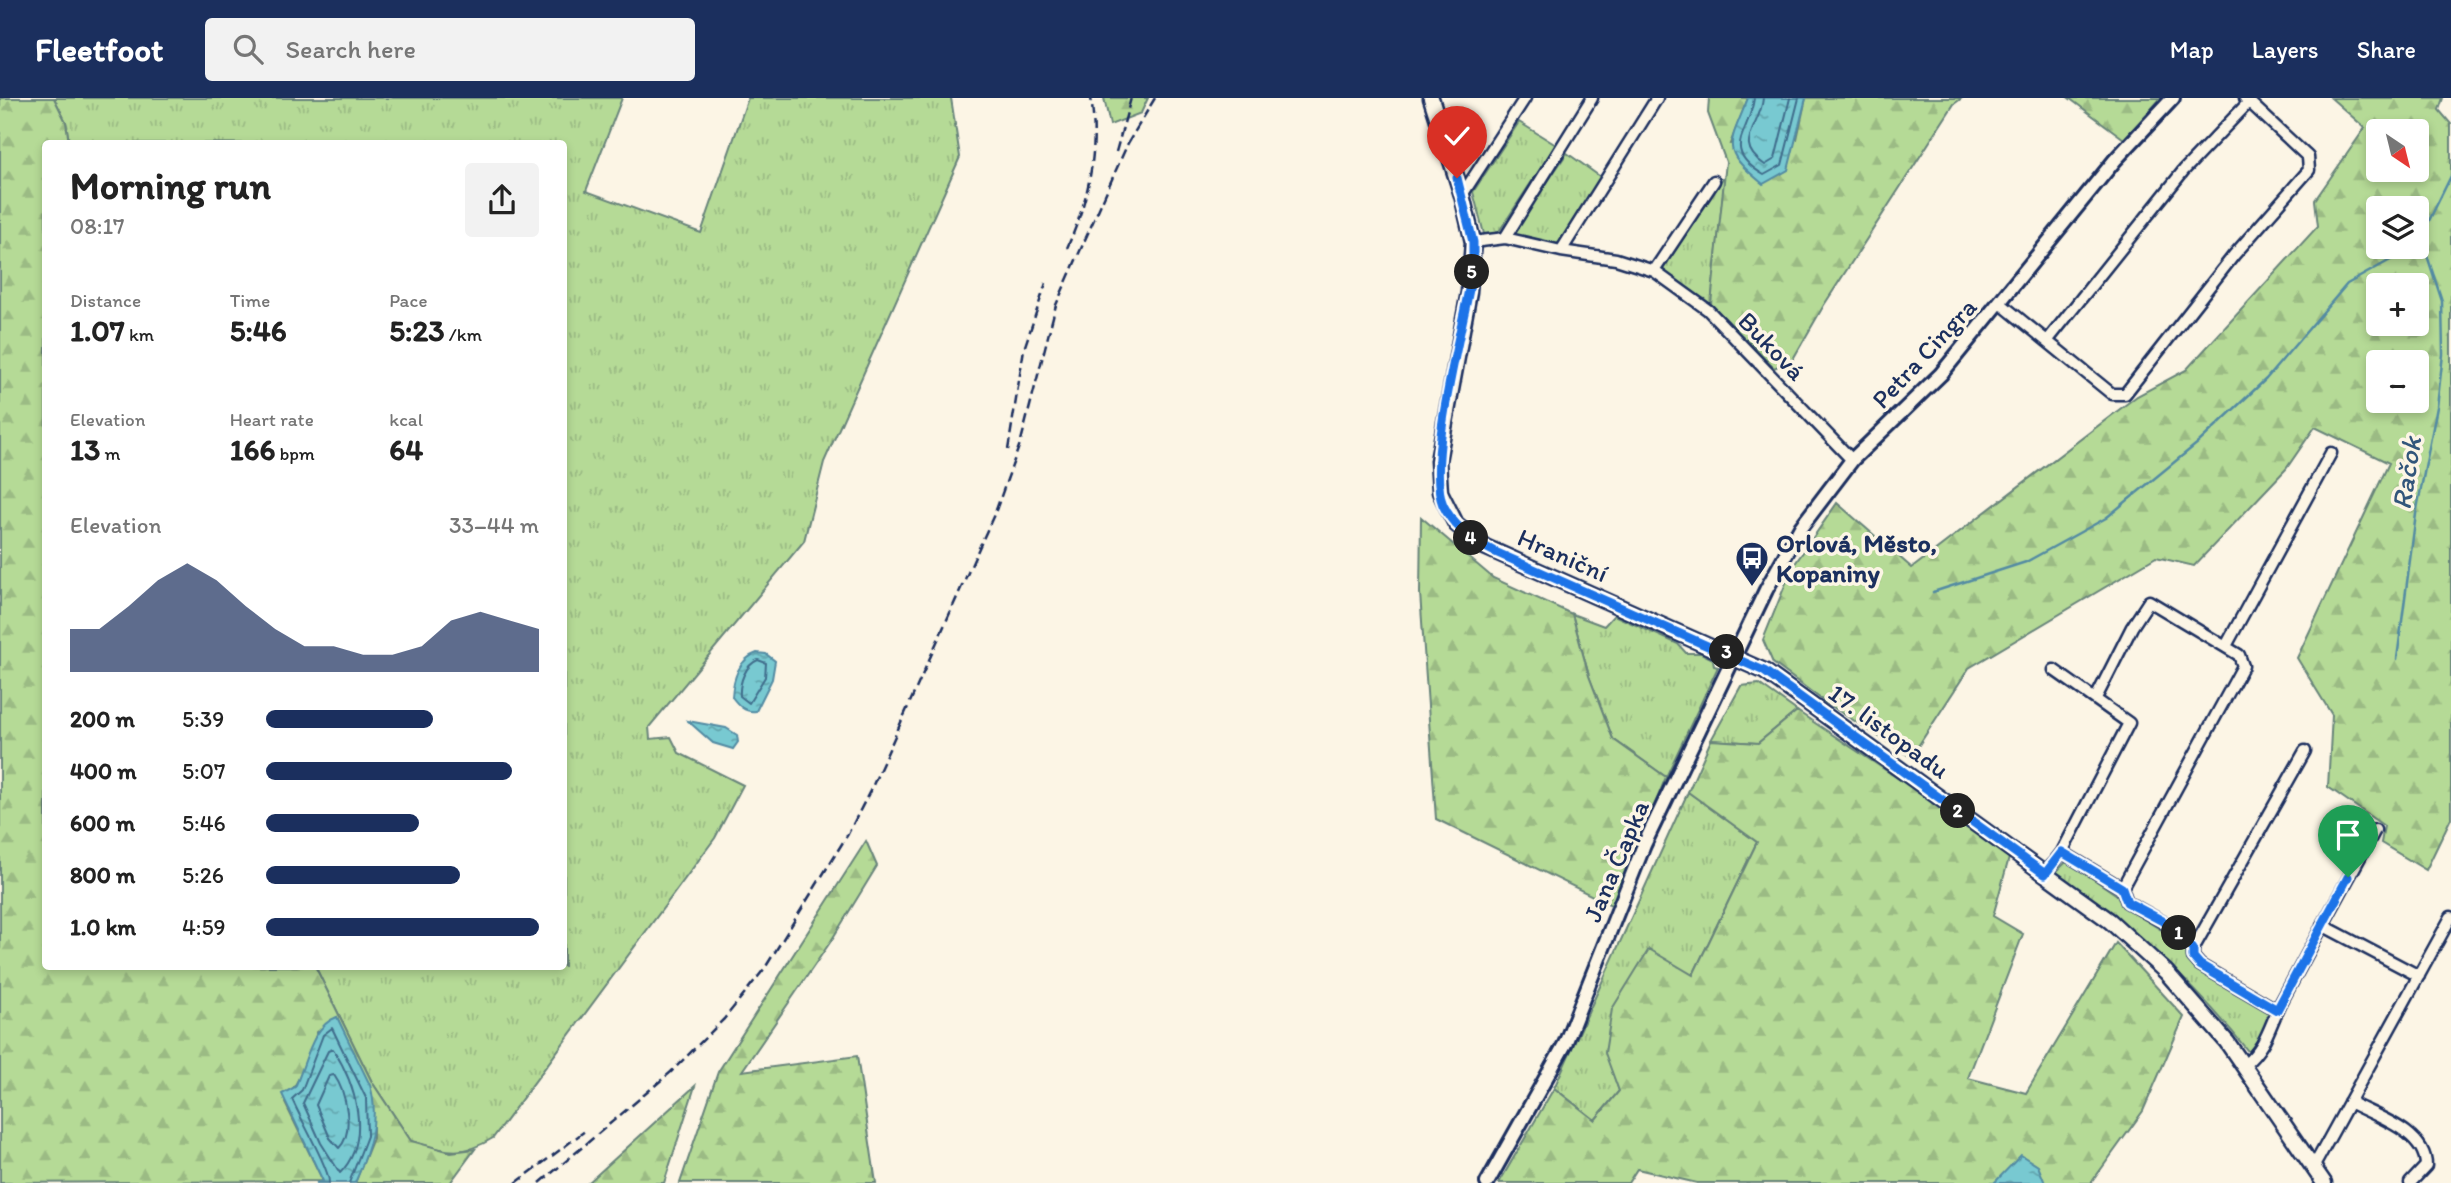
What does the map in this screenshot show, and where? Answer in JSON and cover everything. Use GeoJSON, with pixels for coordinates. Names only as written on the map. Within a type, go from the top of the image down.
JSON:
{"type":"FeatureCollection","features":[{"type":"Feature","properties":{"kind":"main road","name":"Hraniční"},"geometry":{"type":"LineString","coordinates":[[1431,98],[1462,195],[1473,242],[1469,292],[1438,461],[1440,492],[1449,515],[1465,533],[1485,547],[1735,656]]}},
{"type":"Feature","properties":{"kind":"main road","name":"17. listopadu"},"geometry":{"type":"LineString","coordinates":[[1735,656],[1764,671],[2110,921],[2166,972],[2244,1065],[2324,1183]]}},
{"type":"Feature","properties":{"kind":"street"},"geometry":{"type":"LineString","coordinates":[[1462,195],[1525,98]]}},
{"type":"Feature","properties":{"kind":"street"},"geometry":{"type":"LineString","coordinates":[[1505,237],[1592,98]]}},
{"type":"Feature","properties":{"kind":"street"},"geometry":{"type":"LineString","coordinates":[[1561,251],[1657,98]]}},
{"type":"Feature","properties":{"kind":"street","name":"Petra Cingra"},"geometry":{"type":"LineString","coordinates":[[1735,656],[1801,527],[1852,460],[1941,374],[2115,160],[2173,98]]}},
{"type":"Feature","properties":{"kind":"street"},"geometry":{"type":"LineString","coordinates":[[2000,303],[2112,394],[2125,394],[2234,255],[2309,170],[2308,157],[2247,100],[2184,170],[2048,341]]}},
{"type":"Feature","properties":{"kind":"street"},"geometry":{"type":"LineString","coordinates":[[1654,271],[1714,181]]}},
{"type":"Feature","properties":{"kind":"street","name":"Buková"},"geometry":{"type":"LineString","coordinates":[[1473,242],[1505,237],[1561,251],[1616,259],[1654,271],[1707,310],[1852,460]]}},
{"type":"Feature","properties":{"kind":"street"},"geometry":{"type":"LineString","coordinates":[[2226,646],[2331,453]]}},
{"type":"Feature","properties":{"kind":"street"},"geometry":{"type":"LineString","coordinates":[[2096,698],[2148,601],[2239,655],[2241,674],[2122,888]]}},
{"type":"Feature","properties":{"kind":"street","name":"Jana Čapka"},"geometry":{"type":"LineString","coordinates":[[1487,1183],[1565,1044],[1644,845],[1735,656]]}},
{"type":"Feature","properties":{"kind":"street"},"geometry":{"type":"LineString","coordinates":[[2045,874],[2062,852],[2127,732],[2129,723],[2054,670]]}},
{"type":"Feature","properties":{"kind":"street"},"geometry":{"type":"LineString","coordinates":[[2277,1010],[2200,965],[2193,957],[2193,949],[2305,751]]}},
{"type":"Feature","properties":{"kind":"street"},"geometry":{"type":"LineString","coordinates":[[2244,1065],[2265,1043],[2277,1010],[2375,830]]}},
{"type":"Feature","properties":{"kind":"street"},"geometry":{"type":"LineString","coordinates":[[2062,852],[2122,888],[2127,902],[2172,926],[2193,949]]}},
{"type":"Feature","properties":{"kind":"street"},"geometry":{"type":"LineString","coordinates":[[2313,1168],[2451,917]]}},
{"type":"Feature","properties":{"kind":"street"},"geometry":{"type":"LineString","coordinates":[[2322,925],[2419,976]]}},
{"type":"Feature","properties":{"kind":"street"},"geometry":{"type":"LineString","coordinates":[[2349,1102],[2408,1133],[2424,1150],[2426,1166],[2410,1183]]}},
{"type":"Feature","properties":{"kind":"green space"},"geometry":{"type":"Polygon","coordinates":[[[0,98],[54,98],[66,122],[69,140],[42,140],[42,970],[317,970],[372,1082],[411,1141],[451,1152],[475,1149],[450,1183],[355,1183],[373,1138],[373,1107],[337,1017],[317,1032],[304,1069],[285,1103],[323,1181],[0,1183],[0,98]]]}},
{"type":"Feature","properties":{"kind":"green space"},"geometry":{"type":"Polygon","coordinates":[[[54,98],[622,98],[586,191],[701,233],[748,98],[951,98],[960,157],[824,462],[804,541],[649,727],[650,739],[671,737],[679,753],[743,785],[715,838],[493,1138],[482,1144],[453,1151],[411,1141],[372,1082],[317,970],[567,970],[567,140],[69,140],[66,122],[54,98]]]}},
{"type":"Feature","properties":{"kind":"green space"},"geometry":{"type":"Polygon","coordinates":[[[1104,98],[1148,98],[1141,113],[1110,125],[1104,98]]]}},
{"type":"Feature","properties":{"kind":"green space"},"geometry":{"type":"Polygon","coordinates":[[[1709,98],[1748,98],[1730,144],[1797,139],[1806,98],[1962,98],[1954,104],[1824,305],[1793,359],[1774,368],[1711,304],[1726,162],[1708,113],[1709,98]]]}},
{"type":"Feature","properties":{"kind":"green space"},"geometry":{"type":"Polygon","coordinates":[[[2069,98],[2161,98],[2124,139],[2069,98]]]}},
{"type":"Feature","properties":{"kind":"green space"},"geometry":{"type":"Polygon","coordinates":[[[2331,98],[2443,98],[2439,110],[2451,124],[2451,818],[2426,870],[2381,843],[2384,826],[2328,787],[2332,715],[2297,658],[2389,463],[2315,427],[2286,469],[2194,566],[2156,557],[1969,668],[1911,757],[1825,702],[1773,663],[1763,640],[1792,568],[1837,503],[1912,568],[2137,396],[2186,370],[2318,226],[2315,200],[2365,128],[2331,98]]]}},
{"type":"Feature","properties":{"kind":"green space"},"geometry":{"type":"Polygon","coordinates":[[[1519,122],[1556,145],[1498,233],[1484,234],[1473,192],[1519,122]]]}},
{"type":"Feature","properties":{"kind":"green space"},"geometry":{"type":"Polygon","coordinates":[[[1567,153],[1602,178],[1559,246],[1512,234],[1567,153]]]}},
{"type":"Feature","properties":{"kind":"green space"},"geometry":{"type":"Polygon","coordinates":[[[1725,175],[1711,304],[1662,270],[1725,175]]]}},
{"type":"Feature","properties":{"kind":"green space"},"geometry":{"type":"Polygon","coordinates":[[[1421,517],[1493,578],[1572,614],[1589,676],[1613,739],[1666,777],[1613,906],[1436,819],[1420,593],[1421,517]]]}},
{"type":"Feature","properties":{"kind":"green space"},"geometry":{"type":"Polygon","coordinates":[[[1572,614],[1604,626],[1614,615],[1678,644],[1686,653],[1701,653],[1713,659],[1714,666],[1718,667],[1666,777],[1613,739],[1589,676],[1572,614]]]}},
{"type":"Feature","properties":{"kind":"green space"},"geometry":{"type":"Polygon","coordinates":[[[1759,684],[1797,711],[1758,743],[1711,740],[1741,686],[1759,684]]]}},
{"type":"Feature","properties":{"kind":"green space"},"geometry":{"type":"Polygon","coordinates":[[[1797,711],[1920,793],[2009,858],[1993,916],[2023,934],[1968,1078],[2026,1093],[2116,943],[2184,1017],[2143,1111],[2091,1183],[1697,1183],[1637,1169],[1628,1183],[1499,1183],[1554,1088],[1595,1120],[1619,1091],[1605,1053],[1612,1009],[1649,949],[1693,975],[1757,842],[1688,792],[1711,740],[1758,743],[1797,711]]]}},
{"type":"Feature","properties":{"kind":"green space"},"geometry":{"type":"Polygon","coordinates":[[[1688,792],[1757,842],[1693,975],[1606,1053],[1619,1091],[1595,1120],[1554,1088],[1688,792]]]}},
{"type":"Feature","properties":{"kind":"green space"},"geometry":{"type":"Polygon","coordinates":[[[866,841],[877,866],[831,941],[742,1071],[857,1056],[876,1183],[680,1183],[718,1072],[866,841]]]}},
{"type":"Feature","properties":{"kind":"green space"},"geometry":{"type":"Polygon","coordinates":[[[2067,861],[2117,895],[2129,910],[2181,942],[2194,968],[2266,1009],[2270,1016],[2258,1048],[2251,1055],[2207,1003],[2160,956],[2056,872],[2067,861]]]}},
{"type":"Feature","properties":{"kind":"green space"},"geometry":{"type":"Polygon","coordinates":[[[695,1086],[664,1183],[588,1183],[695,1086]]]}},
{"type":"Feature","properties":{"kind":"water"},"geometry":{"type":"Polygon","coordinates":[[[1748,98],[1806,98],[1788,170],[1763,184],[1739,162],[1732,146],[1736,127],[1748,98]]]}},
{"type":"Feature","properties":{"kind":"water"},"geometry":{"type":"Polygon","coordinates":[[[757,653],[766,654],[775,661],[772,679],[756,711],[748,711],[732,697],[734,683],[741,665],[757,653]]]}},
{"type":"Feature","properties":{"kind":"water"},"geometry":{"type":"Polygon","coordinates":[[[688,721],[726,728],[737,735],[738,742],[733,749],[713,743],[688,721]]]}},
{"type":"Feature","properties":{"kind":"water"},"geometry":{"type":"Polygon","coordinates":[[[337,1017],[370,1085],[374,1111],[372,1135],[355,1183],[316,1183],[323,1181],[282,1094],[295,1087],[315,1037],[328,1022],[337,1017]]]}},
{"type":"Feature","properties":{"kind":"water"},"geometry":{"type":"Polygon","coordinates":[[[2021,1155],[2038,1166],[2045,1183],[1994,1183],[2021,1155]]]}},
{"type":"Feature","properties":{"kind":"waterway","name":"Račok"},"geometry":{"type":"LineString","coordinates":[[2397,659],[2416,514],[2437,407],[2443,354],[2442,301],[2421,237],[2451,176]]}},
{"type":"Feature","properties":{"kind":"waterway"},"geometry":{"type":"LineString","coordinates":[[1933,592],[2026,562],[2106,518],[2199,442],[2266,379],[2347,284],[2392,259]]}},
{"type":"Feature","properties":{"kind":"railway"},"geometry":{"type":"LineString","coordinates":[[1067,248],[1081,211],[1093,156],[1091,98]]}},
{"type":"Feature","properties":{"kind":"railway"},"geometry":{"type":"LineString","coordinates":[[1116,152],[1131,98]]}},
{"type":"Feature","properties":{"kind":"railway"},"geometry":{"type":"LineString","coordinates":[[540,1183],[671,1072],[724,1019],[765,968],[848,834],[873,785],[996,510],[1021,441],[1056,305],[1128,143],[1155,98]]}},
{"type":"Feature","properties":{"kind":"railway"},"geometry":{"type":"LineString","coordinates":[[1008,450],[1024,349],[1046,283]]}},
{"type":"Feature","properties":{"kind":"railway"},"geometry":{"type":"LineString","coordinates":[[516,1183],[585,1131]]}},
{"type":"Feature","properties":{"kind":"place","name":"Orlová, Město, Kopaniny"},"geometry":{"type":"Point","coordinates":[1752,588]}},
{"type":"Feature","properties":{"kind":"route"},"geometry":{"type":"LineString","coordinates":[[1457,178],[1473,242],[1473,268],[1438,461],[1443,505],[1456,524],[1476,542],[1764,671],[2045,874],[2062,852],[2122,888],[2127,902],[2172,926],[2186,938],[2193,949],[2193,957],[2200,965],[2277,1010],[2348,877]]}}]}
